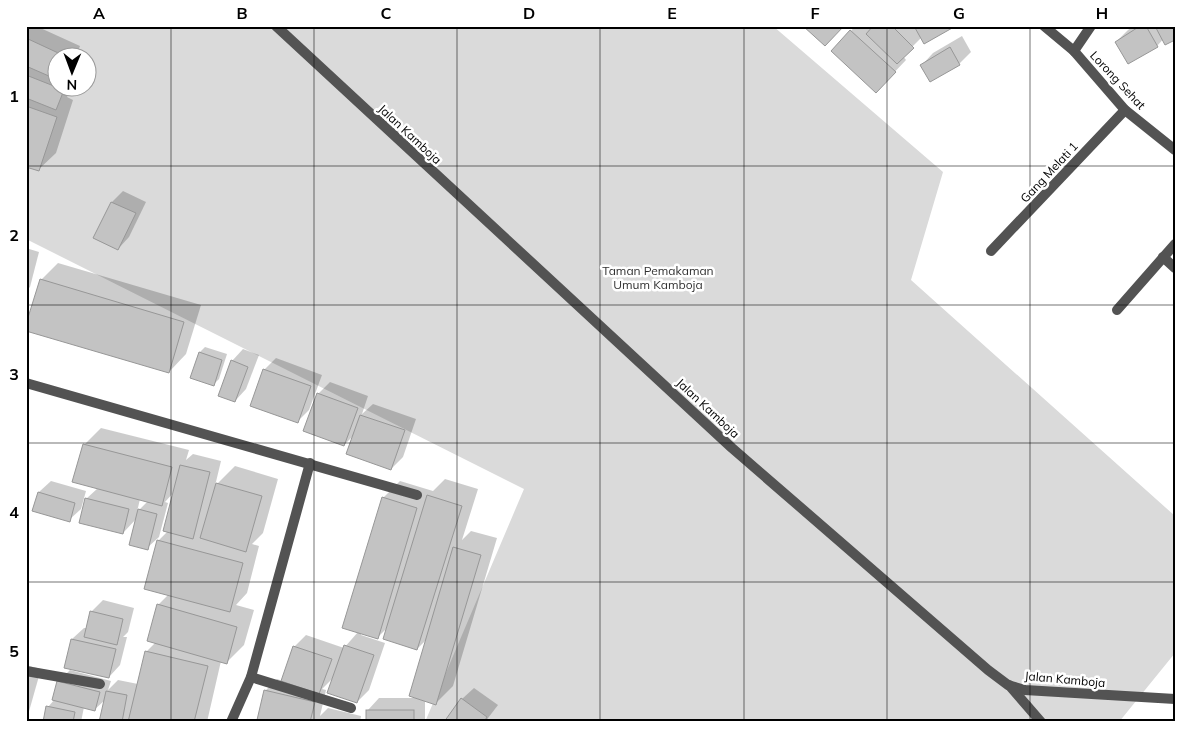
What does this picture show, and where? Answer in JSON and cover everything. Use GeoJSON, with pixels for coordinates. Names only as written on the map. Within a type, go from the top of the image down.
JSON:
{"type":"FeatureCollection","features":[{"type":"Feature","properties":{"kind":"street","name":"Jalan Kamboja"},"geometry":{"type":"LineString","coordinates":[[276,26],[732,448],[988,670],[1008,684],[1024,690],[1038,692],[1173,696]]}},
{"type":"Feature","properties":{"kind":"street","name":"Lorong Sehat"},"geometry":{"type":"LineString","coordinates":[[1044,26],[1074,51],[1125,110],[1175,150]]}},
{"type":"Feature","properties":{"kind":"street"},"geometry":{"type":"LineString","coordinates":[[1074,51],[1091,26]]}},
{"type":"Feature","properties":{"kind":"street","name":"Gang Melati 1"},"geometry":{"type":"LineString","coordinates":[[991,252],[1125,110]]}},
{"type":"Feature","properties":{"kind":"street"},"geometry":{"type":"LineString","coordinates":[[1117,310],[1175,244]]}},
{"type":"Feature","properties":{"kind":"street"},"geometry":{"type":"LineString","coordinates":[[1163,257],[1175,268]]}},
{"type":"Feature","properties":{"kind":"street"},"geometry":{"type":"LineString","coordinates":[[26,383],[416,495]]}},
{"type":"Feature","properties":{"kind":"street"},"geometry":{"type":"LineString","coordinates":[[232,722],[251,677],[310,463]]}},
{"type":"Feature","properties":{"kind":"street"},"geometry":{"type":"LineString","coordinates":[[26,671],[100,684]]}},
{"type":"Feature","properties":{"kind":"street"},"geometry":{"type":"LineString","coordinates":[[251,677],[351,708]]}},
{"type":"Feature","properties":{"kind":"street"},"geometry":{"type":"LineString","coordinates":[[1008,684],[1040,722]]}},
{"type":"Feature","properties":{"kind":"green space","name":"Taman Pemakaman Umum Kamboja"},"geometry":{"type":"Polygon","coordinates":[[[26,26],[773,26],[943,172],[911,280],[1175,516],[1175,653],[1119,722],[425,722],[524,489],[26,239],[26,26]]]}},
{"type":"Feature","properties":{"kind":"building"},"geometry":{"type":"Polygon","coordinates":[[[803,26],[844,26],[825,46],[803,26]]]}},
{"type":"Feature","properties":{"kind":"building"},"geometry":{"type":"Polygon","coordinates":[[[873,26],[892,26],[914,48],[897,64],[866,34],[873,26]]]}},
{"type":"Feature","properties":{"kind":"building"},"geometry":{"type":"Polygon","coordinates":[[[914,26],[954,26],[954,27],[924,44],[914,26]]]}},
{"type":"Feature","properties":{"kind":"building"},"geometry":{"type":"Polygon","coordinates":[[[1140,26],[1146,26],[1158,47],[1128,64],[1115,42],[1140,26]]]}},
{"type":"Feature","properties":{"kind":"building"},"geometry":{"type":"Polygon","coordinates":[[[1155,26],[1175,26],[1175,40],[1165,45],[1155,26]]]}},
{"type":"Feature","properties":{"kind":"building"},"geometry":{"type":"Polygon","coordinates":[[[850,30],[896,72],[876,93],[831,51],[850,30]]]}},
{"type":"Feature","properties":{"kind":"building"},"geometry":{"type":"Polygon","coordinates":[[[26,38],[48,48],[48,76],[26,66],[26,38]]]}},
{"type":"Feature","properties":{"kind":"building"},"geometry":{"type":"Polygon","coordinates":[[[950,47],[960,65],[930,82],[920,65],[950,47]]]}},
{"type":"Feature","properties":{"kind":"building"},"geometry":{"type":"Polygon","coordinates":[[[26,75],[48,84],[48,98],[61,98],[56,110],[26,98],[26,75]]]}},
{"type":"Feature","properties":{"kind":"building"},"geometry":{"type":"Polygon","coordinates":[[[26,106],[57,117],[39,171],[26,167],[26,106]]]}},
{"type":"Feature","properties":{"kind":"building"},"geometry":{"type":"Polygon","coordinates":[[[111,202],[136,213],[118,250],[93,238],[111,202]]]}},
{"type":"Feature","properties":{"kind":"building"},"geometry":{"type":"Polygon","coordinates":[[[40,279],[184,322],[169,373],[26,331],[26,324],[40,279]]]}},
{"type":"Feature","properties":{"kind":"building"},"geometry":{"type":"Polygon","coordinates":[[[199,352],[222,360],[214,386],[190,378],[199,352]]]}},
{"type":"Feature","properties":{"kind":"building"},"geometry":{"type":"Polygon","coordinates":[[[231,360],[248,367],[235,402],[218,396],[231,360]]]}},
{"type":"Feature","properties":{"kind":"building"},"geometry":{"type":"Polygon","coordinates":[[[263,369],[311,386],[298,423],[250,406],[263,369]]]}},
{"type":"Feature","properties":{"kind":"building"},"geometry":{"type":"Polygon","coordinates":[[[317,393],[358,408],[344,446],[303,431],[317,393]]]}},
{"type":"Feature","properties":{"kind":"building"},"geometry":{"type":"Polygon","coordinates":[[[360,415],[405,430],[391,470],[346,454],[360,415]]]}},
{"type":"Feature","properties":{"kind":"building"},"geometry":{"type":"Polygon","coordinates":[[[83,444],[172,467],[162,506],[72,482],[83,444]]]}},
{"type":"Feature","properties":{"kind":"building"},"geometry":{"type":"Polygon","coordinates":[[[180,465],[210,472],[193,539],[163,531],[180,465]]]}},
{"type":"Feature","properties":{"kind":"building"},"geometry":{"type":"Polygon","coordinates":[[[216,483],[262,496],[246,552],[200,538],[216,483]]]}},
{"type":"Feature","properties":{"kind":"building"},"geometry":{"type":"Polygon","coordinates":[[[38,492],[75,503],[70,522],[32,511],[38,492]]]}},
{"type":"Feature","properties":{"kind":"building"},"geometry":{"type":"Polygon","coordinates":[[[427,495],[462,506],[417,650],[383,639],[427,495]]]}},
{"type":"Feature","properties":{"kind":"building"},"geometry":{"type":"Polygon","coordinates":[[[382,497],[417,508],[378,639],[342,628],[382,497]]]}},
{"type":"Feature","properties":{"kind":"building"},"geometry":{"type":"Polygon","coordinates":[[[85,498],[129,509],[123,534],[79,523],[85,498]]]}},
{"type":"Feature","properties":{"kind":"building"},"geometry":{"type":"Polygon","coordinates":[[[138,509],[157,514],[148,550],[129,545],[138,509]]]}},
{"type":"Feature","properties":{"kind":"building"},"geometry":{"type":"Polygon","coordinates":[[[157,540],[243,563],[230,612],[144,589],[157,540]]]}},
{"type":"Feature","properties":{"kind":"building"},"geometry":{"type":"Polygon","coordinates":[[[453,547],[481,555],[436,705],[409,696],[453,547]]]}},
{"type":"Feature","properties":{"kind":"building"},"geometry":{"type":"Polygon","coordinates":[[[157,604],[237,627],[227,664],[147,641],[157,604]]]}},
{"type":"Feature","properties":{"kind":"building"},"geometry":{"type":"Polygon","coordinates":[[[90,611],[123,619],[117,645],[84,637],[90,611]]]}},
{"type":"Feature","properties":{"kind":"building"},"geometry":{"type":"Polygon","coordinates":[[[71,639],[116,649],[109,678],[64,668],[71,639]]]}},
{"type":"Feature","properties":{"kind":"building"},"geometry":{"type":"Polygon","coordinates":[[[344,645],[374,655],[357,703],[327,693],[344,645]]]}},
{"type":"Feature","properties":{"kind":"building"},"geometry":{"type":"Polygon","coordinates":[[[293,646],[332,659],[319,694],[281,681],[293,646]]]}},
{"type":"Feature","properties":{"kind":"building"},"geometry":{"type":"Polygon","coordinates":[[[145,651],[208,666],[194,722],[128,722],[145,651]]]}},
{"type":"Feature","properties":{"kind":"building"},"geometry":{"type":"Polygon","coordinates":[[[57,681],[100,692],[95,711],[52,700],[57,681]]]}},
{"type":"Feature","properties":{"kind":"building"},"geometry":{"type":"Polygon","coordinates":[[[264,690],[315,702],[310,722],[265,722],[257,720],[264,690]]]}},
{"type":"Feature","properties":{"kind":"building"},"geometry":{"type":"Polygon","coordinates":[[[106,691],[127,695],[122,722],[99,722],[106,691]]]}},
{"type":"Feature","properties":{"kind":"building"},"geometry":{"type":"Polygon","coordinates":[[[461,698],[487,717],[484,722],[444,722],[461,698]]]}},
{"type":"Feature","properties":{"kind":"building"},"geometry":{"type":"Polygon","coordinates":[[[46,706],[75,712],[73,722],[43,722],[46,706]]]}},
{"type":"Feature","properties":{"kind":"building"},"geometry":{"type":"Polygon","coordinates":[[[366,710],[414,710],[414,722],[366,722],[366,710]]]}}]}
